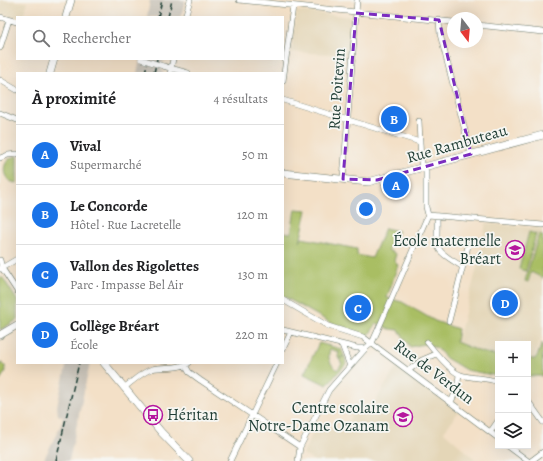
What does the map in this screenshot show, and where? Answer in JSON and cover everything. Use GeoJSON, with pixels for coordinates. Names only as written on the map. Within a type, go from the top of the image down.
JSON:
{"type":"FeatureCollection","features":[{"type":"Feature","properties":{"kind":"street"},"geometry":{"type":"LineString","coordinates":[[66,16],[71,0]]}},
{"type":"Feature","properties":{"kind":"street"},"geometry":{"type":"LineString","coordinates":[[185,16],[190,0]]}},
{"type":"Feature","properties":{"kind":"street"},"geometry":{"type":"LineString","coordinates":[[239,0],[447,21]]}},
{"type":"Feature","properties":{"kind":"street","name":"Rue Poitevin"},"geometry":{"type":"LineString","coordinates":[[343,179],[357,0]]}},
{"type":"Feature","properties":{"kind":"street"},"geometry":{"type":"LineString","coordinates":[[284,74],[293,6]]}},
{"type":"Feature","properties":{"kind":"street"},"geometry":{"type":"LineString","coordinates":[[0,17],[16,22]]}},
{"type":"Feature","properties":{"kind":"street"},"geometry":{"type":"LineString","coordinates":[[0,48],[9,20]]}},
{"type":"Feature","properties":{"kind":"street"},"geometry":{"type":"LineString","coordinates":[[439,20],[440,34],[471,154]]}},
{"type":"Feature","properties":{"kind":"street"},"geometry":{"type":"LineString","coordinates":[[483,26],[543,32]]}},
{"type":"Feature","properties":{"kind":"street"},"geometry":{"type":"LineString","coordinates":[[52,72],[54,60]]}},
{"type":"Feature","properties":{"kind":"street"},"geometry":{"type":"LineString","coordinates":[[143,60],[163,66],[170,71],[173,60]]}},
{"type":"Feature","properties":{"kind":"street"},"geometry":{"type":"LineString","coordinates":[[0,80],[16,89]]}},
{"type":"Feature","properties":{"kind":"street"},"geometry":{"type":"LineString","coordinates":[[284,100],[420,142]]}},
{"type":"Feature","properties":{"kind":"street"},"geometry":{"type":"LineString","coordinates":[[0,114],[16,120]]}},
{"type":"Feature","properties":{"kind":"street"},"geometry":{"type":"LineString","coordinates":[[298,461],[300,447],[329,390],[372,343],[428,215],[426,207],[426,172],[421,163],[419,121]]}},
{"type":"Feature","properties":{"kind":"street","name":"Rue Rambuteau"},"geometry":{"type":"LineString","coordinates":[[284,173],[368,182],[543,135]]}},
{"type":"Feature","properties":{"kind":"street"},"geometry":{"type":"LineString","coordinates":[[0,158],[16,154]]}},
{"type":"Feature","properties":{"kind":"street"},"geometry":{"type":"LineString","coordinates":[[383,181],[386,188],[395,194]]}},
{"type":"Feature","properties":{"kind":"street"},"geometry":{"type":"LineString","coordinates":[[428,215],[518,221],[543,225]]}},
{"type":"Feature","properties":{"kind":"street"},"geometry":{"type":"LineString","coordinates":[[437,216],[436,241],[438,249],[448,259],[463,267]]}},
{"type":"Feature","properties":{"kind":"street"},"geometry":{"type":"LineString","coordinates":[[449,321],[468,246],[472,242],[482,241]]}},
{"type":"Feature","properties":{"kind":"street"},"geometry":{"type":"LineString","coordinates":[[0,260],[1,268],[16,290]]}},
{"type":"Feature","properties":{"kind":"street"},"geometry":{"type":"LineString","coordinates":[[1,268],[16,260]]}},
{"type":"Feature","properties":{"kind":"street","name":"Rue de Verdun"},"geometry":{"type":"LineString","coordinates":[[284,301],[328,326],[362,336],[495,435]]}},
{"type":"Feature","properties":{"kind":"street"},"geometry":{"type":"LineString","coordinates":[[0,335],[16,326]]}},
{"type":"Feature","properties":{"kind":"street"},"geometry":{"type":"LineString","coordinates":[[284,330],[342,345],[366,348]]}},
{"type":"Feature","properties":{"kind":"street"},"geometry":{"type":"LineString","coordinates":[[284,347],[291,332]]}},
{"type":"Feature","properties":{"kind":"street"},"geometry":{"type":"LineString","coordinates":[[427,342],[436,354],[459,375],[483,377],[495,381]]}},
{"type":"Feature","properties":{"kind":"street"},"geometry":{"type":"LineString","coordinates":[[342,345],[350,366]]}},
{"type":"Feature","properties":{"kind":"street"},"geometry":{"type":"LineString","coordinates":[[409,370],[422,360],[436,354]]}},
{"type":"Feature","properties":{"kind":"street"},"geometry":{"type":"LineString","coordinates":[[105,364],[126,387],[184,460]]}},
{"type":"Feature","properties":{"kind":"street"},"geometry":{"type":"LineString","coordinates":[[126,387],[151,369],[155,364]]}},
{"type":"Feature","properties":{"kind":"street"},"geometry":{"type":"LineString","coordinates":[[151,369],[176,368],[187,364],[189,372],[300,447]]}},
{"type":"Feature","properties":{"kind":"street"},"geometry":{"type":"LineString","coordinates":[[230,461],[277,364]]}},
{"type":"Feature","properties":{"kind":"street"},"geometry":{"type":"LineString","coordinates":[[451,402],[458,389],[459,375]]}},
{"type":"Feature","properties":{"kind":"street"},"geometry":{"type":"LineString","coordinates":[[531,405],[543,422]]}},
{"type":"Feature","properties":{"kind":"street"},"geometry":{"type":"LineString","coordinates":[[490,431],[495,425]]}},
{"type":"Feature","properties":{"kind":"street"},"geometry":{"type":"LineString","coordinates":[[512,449],[530,461],[543,452]]}},
{"type":"Feature","properties":{"kind":"highlighted area"},"geometry":{"type":"Polygon","coordinates":[[[356,13],[439,20],[471,154],[377,180],[343,179],[356,13]]]}},
{"type":"Feature","properties":{"kind":"shaded area"},"geometry":{"type":"Polygon","coordinates":[[[0,0],[27,2],[23,16],[16,16],[16,18],[0,13],[0,0]]]}},
{"type":"Feature","properties":{"kind":"shaded area"},"geometry":{"type":"Polygon","coordinates":[[[150,0],[185,0],[181,16],[147,16],[150,0]]]}},
{"type":"Feature","properties":{"kind":"shaded area"},"geometry":{"type":"Polygon","coordinates":[[[297,11],[352,17],[349,55],[291,52],[297,11]]]}},
{"type":"Feature","properties":{"kind":"shaded area"},"geometry":{"type":"Polygon","coordinates":[[[140,60],[166,60],[163,61],[162,70],[163,72],[137,72],[140,60]]]}},
{"type":"Feature","properties":{"kind":"shaded area"},"geometry":{"type":"Polygon","coordinates":[[[486,223],[543,229],[543,333],[531,366],[531,341],[495,341],[495,363],[456,347],[478,264],[486,223]]]}},
{"type":"Feature","properties":{"kind":"shaded area"},"geometry":{"type":"Polygon","coordinates":[[[67,364],[90,364],[69,461],[43,461],[60,427],[63,417],[58,415],[57,406],[67,364]]]}},
{"type":"Feature","properties":{"kind":"shaded area","name":"Centre scolaire Notre-Dame Ozanam"},"geometry":{"type":"Polygon","coordinates":[[[397,366],[458,412],[444,432],[477,461],[314,461],[303,454],[318,421],[343,433],[357,403],[370,410],[397,366]]]}},
{"type":"Feature","properties":{"kind":"green space"},"geometry":{"type":"Polygon","coordinates":[[[16,156],[16,183],[11,182],[5,175],[5,165],[11,158],[16,156]]]}},
{"type":"Feature","properties":{"kind":"green space"},"geometry":{"type":"Polygon","coordinates":[[[295,209],[307,210],[300,242],[302,238],[357,249],[357,255],[372,258],[385,228],[399,231],[388,250],[396,254],[394,261],[398,265],[387,298],[402,302],[435,321],[458,329],[456,342],[481,352],[495,355],[495,375],[466,370],[446,358],[437,348],[424,344],[410,347],[399,330],[389,329],[377,323],[368,336],[331,323],[284,297],[284,232],[291,233],[295,209]]]}},
{"type":"Feature","properties":{"kind":"green space"},"geometry":{"type":"Polygon","coordinates":[[[529,232],[536,234],[526,271],[519,269],[529,232]]]}},
{"type":"Feature","properties":{"kind":"green space"},"geometry":{"type":"Polygon","coordinates":[[[539,234],[543,236],[543,278],[531,272],[528,282],[525,281],[539,234]]]}},
{"type":"Feature","properties":{"kind":"green space"},"geometry":{"type":"Polygon","coordinates":[[[0,277],[3,278],[16,298],[16,321],[0,330],[0,277]]]}},
{"type":"Feature","properties":{"kind":"green space"},"geometry":{"type":"Polygon","coordinates":[[[319,343],[341,349],[344,355],[339,359],[345,356],[346,364],[327,385],[304,374],[319,343]],[[330,349],[330,361],[337,370],[342,364],[339,359],[339,352],[330,349]]]}},
{"type":"Feature","properties":{"kind":"green space"},"geometry":{"type":"Polygon","coordinates":[[[542,343],[543,376],[531,376],[531,359],[535,359],[542,343]]]}},
{"type":"Feature","properties":{"kind":"green space"},"geometry":{"type":"Polygon","coordinates":[[[0,362],[5,366],[6,371],[0,380],[0,362]]]}},
{"type":"Feature","properties":{"kind":"railway"},"geometry":{"type":"LineString","coordinates":[[158,16],[162,0]]}},
{"type":"Feature","properties":{"kind":"railway"},"geometry":{"type":"LineString","coordinates":[[168,16],[172,0]]}},
{"type":"Feature","properties":{"kind":"railway"},"geometry":{"type":"LineString","coordinates":[[145,72],[148,60]]}},
{"type":"Feature","properties":{"kind":"railway"},"geometry":{"type":"LineString","coordinates":[[154,72],[157,60]]}},
{"type":"Feature","properties":{"kind":"railway"},"geometry":{"type":"LineString","coordinates":[[56,461],[79,364]]}},
{"type":"Feature","properties":{"kind":"place","name":"Le Concorde"},"geometry":{"type":"Point","coordinates":[394,119]}},
{"type":"Feature","properties":{"kind":"place","name":"Vival"},"geometry":{"type":"Point","coordinates":[396,185]}},
{"type":"Feature","properties":{"kind":"place","name":"École maternelle Bréart"},"geometry":{"type":"Point","coordinates":[515,250]}},
{"type":"Feature","properties":{"kind":"place","name":"Collège Bréart"},"geometry":{"type":"Point","coordinates":[505,303]}},
{"type":"Feature","properties":{"kind":"place","name":"Vallon des Rigolettes"},"geometry":{"type":"Point","coordinates":[358,308]}},
{"type":"Feature","properties":{"kind":"place","name":"Héritan"},"geometry":{"type":"Point","coordinates":[153,415]}},
{"type":"Feature","properties":{"kind":"place","name":"Centre scolaire Notre-Dame Ozanam"},"geometry":{"type":"Point","coordinates":[403,417]}}]}
